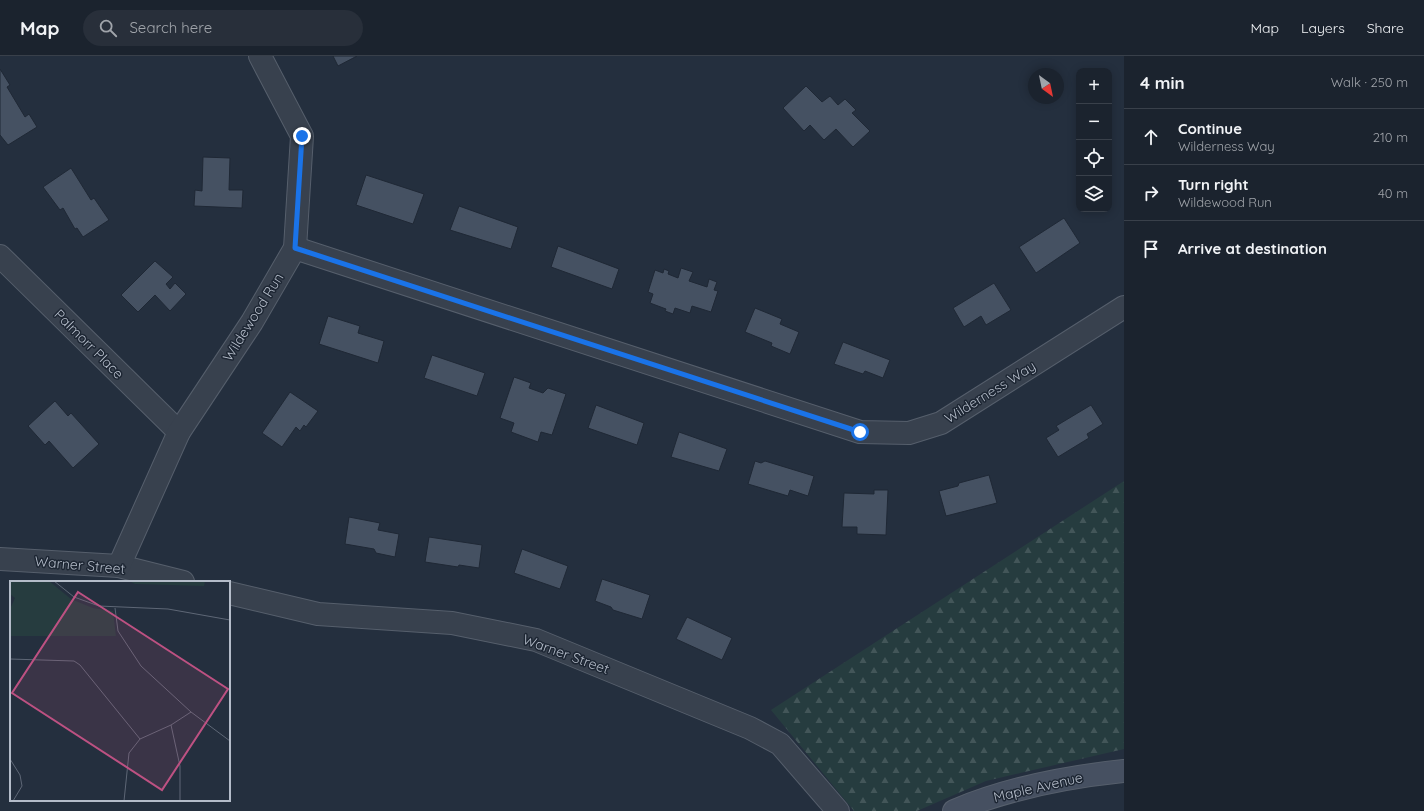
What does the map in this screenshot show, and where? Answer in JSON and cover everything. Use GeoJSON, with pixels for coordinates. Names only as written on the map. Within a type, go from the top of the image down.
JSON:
{"type":"FeatureCollection","features":[{"type":"Feature","properties":{"kind":"main road","name":"Maple Avenue"},"geometry":{"type":"LineString","coordinates":[[954,811],[999,794],[1040,784],[1083,775],[1124,771]]}},
{"type":"Feature","properties":{"kind":"street","name":"Wildewood Run"},"geometry":{"type":"LineString","coordinates":[[119,566],[179,432],[252,322],[295,248],[302,136],[260,56]]}},
{"type":"Feature","properties":{"kind":"street","name":"Wilderness Way"},"geometry":{"type":"LineString","coordinates":[[295,248],[860,432],[910,433],[941,423],[1124,307]]}},
{"type":"Feature","properties":{"kind":"street","name":"Palmorr Place"},"geometry":{"type":"LineString","coordinates":[[0,256],[179,432]]}},
{"type":"Feature","properties":{"kind":"street","name":"Warner Street"},"geometry":{"type":"LineString","coordinates":[[0,559],[119,566],[179,581]]}},
{"type":"Feature","properties":{"kind":"street","name":"Warner Street"},"geometry":{"type":"LineString","coordinates":[[230,593],[318,614],[452,623],[536,640],[750,728],[780,744],[838,811]]}},
{"type":"Feature","properties":{"kind":"green space"},"geometry":{"type":"Polygon","coordinates":[[[1124,481],[1124,749],[986,781],[917,811],[854,811],[771,710],[1124,481]]]}},
{"type":"Feature","properties":{"kind":"building"},"geometry":{"type":"Polygon","coordinates":[[[333,56],[357,56],[338,66],[333,56]]]}},
{"type":"Feature","properties":{"kind":"building"},"geometry":{"type":"Polygon","coordinates":[[[0,69],[10,85],[7,87],[25,117],[29,114],[37,127],[8,145],[0,135],[0,69]]]}},
{"type":"Feature","properties":{"kind":"building"},"geometry":{"type":"Polygon","coordinates":[[[806,86],[822,102],[830,96],[838,105],[845,99],[856,110],[852,113],[870,131],[853,147],[836,129],[824,140],[810,125],[804,131],[783,108],[806,86]]]}},
{"type":"Feature","properties":{"kind":"building"},"geometry":{"type":"Polygon","coordinates":[[[203,157],[230,158],[229,190],[243,190],[242,208],[194,206],[195,190],[202,191],[203,157]]]}},
{"type":"Feature","properties":{"kind":"building"},"geometry":{"type":"Polygon","coordinates":[[[71,168],[91,200],[94,198],[109,220],[83,237],[77,228],[75,229],[63,208],[60,210],[43,187],[71,168]]]}},
{"type":"Feature","properties":{"kind":"building"},"geometry":{"type":"Polygon","coordinates":[[[366,175],[424,194],[413,224],[356,205],[366,175]]]}},
{"type":"Feature","properties":{"kind":"building"},"geometry":{"type":"Polygon","coordinates":[[[459,206],[518,227],[511,249],[450,230],[459,206]]]}},
{"type":"Feature","properties":{"kind":"building"},"geometry":{"type":"Polygon","coordinates":[[[1064,218],[1080,243],[1036,273],[1019,247],[1064,218]]]}},
{"type":"Feature","properties":{"kind":"building"},"geometry":{"type":"Polygon","coordinates":[[[558,246],[619,269],[612,289],[551,267],[558,246]]]}},
{"type":"Feature","properties":{"kind":"building"},"geometry":{"type":"Polygon","coordinates":[[[155,261],[173,277],[166,284],[170,289],[175,283],[186,294],[170,311],[155,295],[138,312],[121,295],[155,261]]]}},
{"type":"Feature","properties":{"kind":"building"},"geometry":{"type":"Polygon","coordinates":[[[681,268],[693,272],[689,281],[707,287],[709,279],[717,282],[714,290],[718,291],[711,312],[692,306],[690,313],[675,308],[673,314],[665,311],[666,309],[650,303],[653,294],[648,292],[655,270],[663,273],[664,269],[669,271],[668,274],[678,278],[681,268]]]}},
{"type":"Feature","properties":{"kind":"building"},"geometry":{"type":"Polygon","coordinates":[[[994,283],[1011,310],[986,325],[981,316],[964,327],[953,308],[994,283]]]}},
{"type":"Feature","properties":{"kind":"building"},"geometry":{"type":"Polygon","coordinates":[[[755,308],[782,319],[780,324],[799,332],[790,354],[771,346],[772,343],[745,332],[755,308]]]}},
{"type":"Feature","properties":{"kind":"building"},"geometry":{"type":"Polygon","coordinates":[[[328,316],[360,326],[358,333],[384,341],[378,363],[319,344],[328,316]]]}},
{"type":"Feature","properties":{"kind":"building"},"geometry":{"type":"Polygon","coordinates":[[[843,342],[890,360],[883,378],[865,371],[863,374],[834,364],[843,342]]]}},
{"type":"Feature","properties":{"kind":"building"},"geometry":{"type":"Polygon","coordinates":[[[432,355],[485,373],[477,396],[424,378],[432,355]]]}},
{"type":"Feature","properties":{"kind":"building"},"geometry":{"type":"Polygon","coordinates":[[[514,377],[531,383],[529,388],[543,393],[548,388],[566,394],[552,435],[541,432],[538,442],[511,432],[514,423],[500,418],[514,377]]]}},
{"type":"Feature","properties":{"kind":"building"},"geometry":{"type":"Polygon","coordinates":[[[290,392],[318,411],[306,427],[304,425],[300,431],[296,427],[282,447],[262,433],[290,392]]]}},
{"type":"Feature","properties":{"kind":"building"},"geometry":{"type":"Polygon","coordinates":[[[55,401],[68,416],[71,413],[99,444],[73,468],[49,441],[45,445],[28,426],[55,401]]]}},
{"type":"Feature","properties":{"kind":"building"},"geometry":{"type":"Polygon","coordinates":[[[596,405],[644,423],[637,445],[588,428],[596,405]]]}},
{"type":"Feature","properties":{"kind":"building"},"geometry":{"type":"Polygon","coordinates":[[[1091,405],[1103,424],[1087,434],[1089,438],[1058,457],[1046,438],[1059,430],[1056,426],[1091,405]]]}},
{"type":"Feature","properties":{"kind":"building"},"geometry":{"type":"Polygon","coordinates":[[[679,432],[727,449],[719,471],[671,457],[679,432]]]}},
{"type":"Feature","properties":{"kind":"building"},"geometry":{"type":"Polygon","coordinates":[[[755,461],[761,463],[765,461],[814,476],[808,496],[790,490],[788,496],[748,484],[755,461]]]}},
{"type":"Feature","properties":{"kind":"building"},"geometry":{"type":"Polygon","coordinates":[[[989,475],[997,503],[946,516],[939,491],[958,486],[959,483],[989,475]]]}},
{"type":"Feature","properties":{"kind":"building"},"geometry":{"type":"Polygon","coordinates":[[[874,490],[888,490],[886,535],[857,534],[857,527],[842,527],[844,493],[874,494],[874,490]]]}},
{"type":"Feature","properties":{"kind":"building"},"geometry":{"type":"Polygon","coordinates":[[[349,517],[380,523],[378,530],[399,534],[395,557],[376,553],[374,549],[345,544],[349,517]]]}},
{"type":"Feature","properties":{"kind":"building"},"geometry":{"type":"Polygon","coordinates":[[[429,537],[482,545],[479,568],[459,565],[458,567],[425,562],[429,537]]]}},
{"type":"Feature","properties":{"kind":"building"},"geometry":{"type":"Polygon","coordinates":[[[522,549],[568,566],[560,589],[514,573],[522,549]]]}},
{"type":"Feature","properties":{"kind":"building"},"geometry":{"type":"Polygon","coordinates":[[[602,579],[650,595],[642,619],[613,610],[611,607],[595,601],[602,579]]]}},
{"type":"Feature","properties":{"kind":"building"},"geometry":{"type":"Polygon","coordinates":[[[687,617],[732,638],[722,660],[676,639],[687,617]]]}},
{"type":"Feature","properties":{"kind":"route"},"geometry":{"type":"LineString","coordinates":[[302,136],[295,248],[860,432]]}}]}
